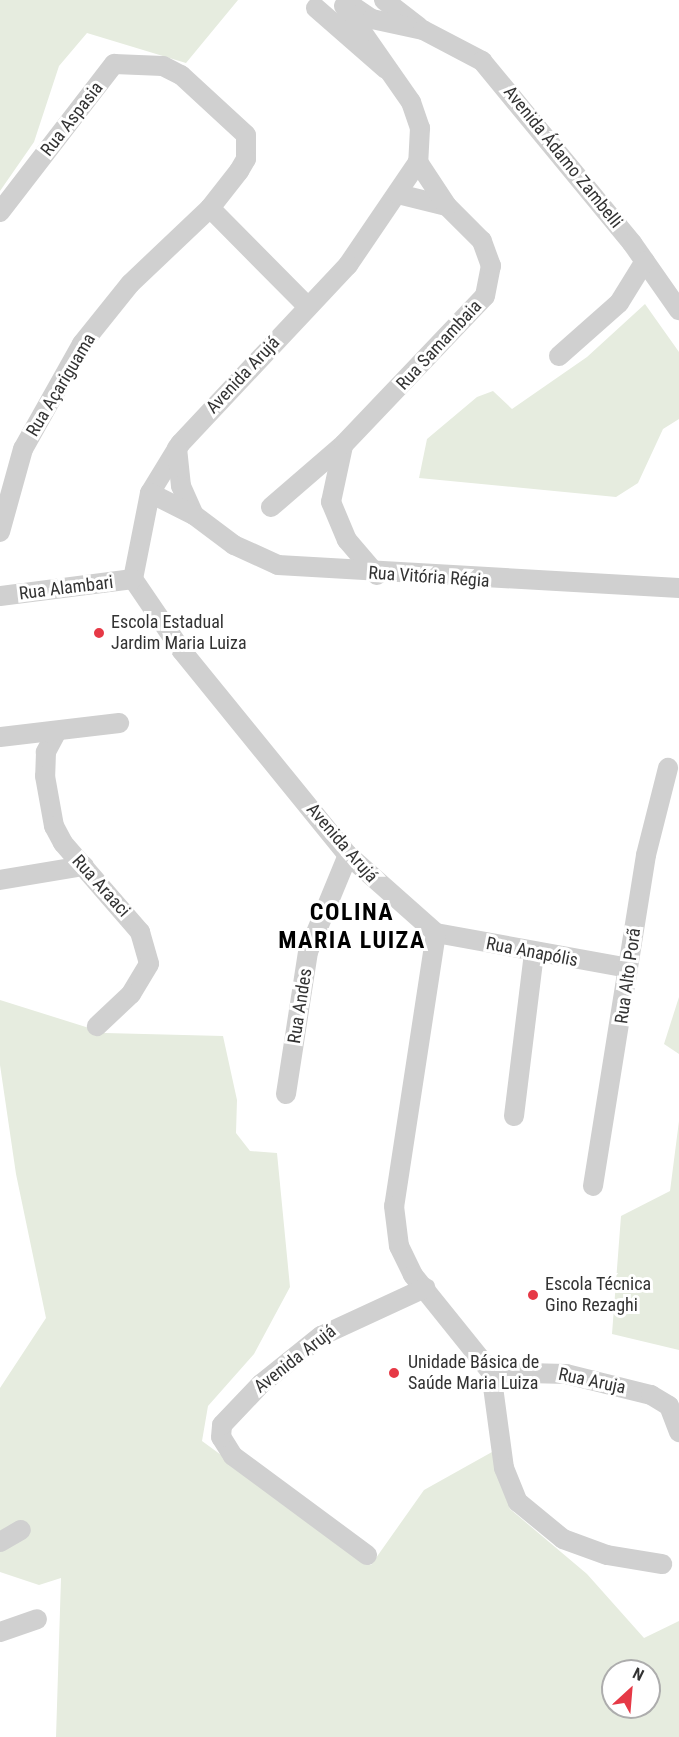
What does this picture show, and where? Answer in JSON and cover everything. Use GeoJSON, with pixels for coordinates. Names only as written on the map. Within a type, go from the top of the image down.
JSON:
{"type":"FeatureCollection","features":[{"type":"Feature","properties":{"kind":"street","name":"Avenida Ádamo Zambelli"},"geometry":{"type":"LineString","coordinates":[[384,0],[423,30],[470,52],[498,76],[645,261],[679,310]]}},
{"type":"Feature","properties":{"kind":"street","name":"Avenida Ádamo Zambelli"},"geometry":{"type":"LineString","coordinates":[[348,3],[372,19],[423,30]]}},
{"type":"Feature","properties":{"kind":"street"},"geometry":{"type":"LineString","coordinates":[[310,4],[348,3]]}},
{"type":"Feature","properties":{"kind":"street","name":"Avenida Arujá"},"geometry":{"type":"LineString","coordinates":[[348,3],[394,73],[420,128],[418,162],[355,256],[177,448],[150,494],[133,579],[182,651],[348,855],[436,933]]}},
{"type":"Feature","properties":{"kind":"street","name":"Avenida Arujá"},"geometry":{"type":"LineString","coordinates":[[310,4],[394,73]]}},
{"type":"Feature","properties":{"kind":"street","name":"Rua Aspasia"},"geometry":{"type":"LineString","coordinates":[[0,212],[114,64],[163,66]]}},
{"type":"Feature","properties":{"kind":"street","name":"Rua Açariguama"},"geometry":{"type":"LineString","coordinates":[[0,532],[23,449],[82,344],[130,284],[210,208],[246,159],[246,135],[207,95],[163,66]]}},
{"type":"Feature","properties":{"kind":"street","name":"Rua Samambaia"},"geometry":{"type":"LineString","coordinates":[[271,507],[344,444],[485,296],[487,252],[447,206],[418,162]]}},
{"type":"Feature","properties":{"kind":"street"},"geometry":{"type":"LineString","coordinates":[[398,194],[447,206]]}},
{"type":"Feature","properties":{"kind":"street"},"geometry":{"type":"LineString","coordinates":[[210,208],[307,306]]}},
{"type":"Feature","properties":{"kind":"street"},"geometry":{"type":"LineString","coordinates":[[559,356],[619,303],[645,261]]}},
{"type":"Feature","properties":{"kind":"street","name":"Rua Samambaia"},"geometry":{"type":"LineString","coordinates":[[344,444],[335,464],[331,502],[347,540],[377,575]]}},
{"type":"Feature","properties":{"kind":"street"},"geometry":{"type":"LineString","coordinates":[[177,448],[182,486],[194,515]]}},
{"type":"Feature","properties":{"kind":"street","name":"Rua Vitória Régia"},"geometry":{"type":"LineString","coordinates":[[150,494],[194,515],[234,545],[278,565],[377,575],[679,588]]}},
{"type":"Feature","properties":{"kind":"street","name":"Rua Alambari"},"geometry":{"type":"LineString","coordinates":[[0,596],[133,579]]}},
{"type":"Feature","properties":{"kind":"street"},"geometry":{"type":"LineString","coordinates":[[0,737],[119,723]]}},
{"type":"Feature","properties":{"kind":"street","name":"Rua Araaci"},"geometry":{"type":"LineString","coordinates":[[57,730],[46,752],[46,799],[63,843],[140,932],[149,964],[135,989],[97,1026]]}},
{"type":"Feature","properties":{"kind":"street","name":"Rua Alto Porã"},"geometry":{"type":"LineString","coordinates":[[593,1186],[646,855],[668,768]]}},
{"type":"Feature","properties":{"kind":"street","name":"Rua Andes"},"geometry":{"type":"LineString","coordinates":[[286,1094],[308,952],[348,855]]}},
{"type":"Feature","properties":{"kind":"street"},"geometry":{"type":"LineString","coordinates":[[0,880],[84,866]]}},
{"type":"Feature","properties":{"kind":"street"},"geometry":{"type":"LineString","coordinates":[[436,933],[393,1224],[406,1262],[491,1372],[504,1468],[518,1502],[563,1539],[607,1555],[662,1564]]}},
{"type":"Feature","properties":{"kind":"street","name":"Rua Anapólis"},"geometry":{"type":"LineString","coordinates":[[436,933],[534,954],[628,968]]}},
{"type":"Feature","properties":{"kind":"street"},"geometry":{"type":"LineString","coordinates":[[514,1116],[534,954]]}},
{"type":"Feature","properties":{"kind":"street","name":"Avenida Arujá"},"geometry":{"type":"LineString","coordinates":[[366,1555],[233,1456],[221,1437],[222,1425],[261,1384],[321,1336],[425,1288]]}},
{"type":"Feature","properties":{"kind":"street","name":"Rua Aruja"},"geometry":{"type":"LineString","coordinates":[[491,1372],[523,1369],[608,1382],[651,1395],[669,1406],[678,1428]]}},
{"type":"Feature","properties":{"kind":"street"},"geometry":{"type":"LineString","coordinates":[[0,1542],[21,1530]]}},
{"type":"Feature","properties":{"kind":"street"},"geometry":{"type":"LineString","coordinates":[[0,1632],[37,1619]]}},
{"type":"Feature","properties":{"kind":"shaded area"},"geometry":{"type":"Polygon","coordinates":[[[0,0],[238,0],[186,63],[87,33],[59,66],[34,142],[0,191],[0,0]]]}},
{"type":"Feature","properties":{"kind":"shaded area"},"geometry":{"type":"Polygon","coordinates":[[[645,304],[679,352],[679,419],[663,429],[638,483],[616,497],[419,478],[427,439],[477,397],[493,391],[512,409],[587,357],[645,304]]]}},
{"type":"Feature","properties":{"kind":"shaded area"},"geometry":{"type":"Polygon","coordinates":[[[679,997],[679,1054],[664,1044],[679,997]]]}},
{"type":"Feature","properties":{"kind":"shaded area"},"geometry":{"type":"Polygon","coordinates":[[[0,1000],[105,1033],[223,1036],[237,1100],[236,1133],[250,1151],[277,1153],[290,1287],[254,1354],[208,1406],[202,1441],[371,1565],[424,1490],[492,1452],[510,1509],[587,1574],[644,1638],[679,1621],[679,1737],[56,1737],[61,1578],[39,1585],[0,1572],[0,1388],[46,1318],[16,1174],[0,1065],[0,1000]]]}},
{"type":"Feature","properties":{"kind":"shaded area"},"geometry":{"type":"Polygon","coordinates":[[[679,1121],[679,1350],[612,1334],[621,1216],[670,1191],[679,1121]]]}},
{"type":"Feature","properties":{"kind":"place","name":"Escola Estadual Jardim Maria Luiza"},"geometry":{"type":"Point","coordinates":[99,633]}},
{"type":"Feature","properties":{"kind":"place","name":"Escola Técnica Gino Rezaghi"},"geometry":{"type":"Point","coordinates":[533,1295]}},
{"type":"Feature","properties":{"kind":"place","name":"Unidade Básica de Saúde Maria Luiza"},"geometry":{"type":"Point","coordinates":[394,1373]}},
{"type":"Feature","properties":{"kind":"district","name":"COLINA MARIA LUIZA"},"geometry":{"type":"Point","coordinates":[352,927]}}]}
